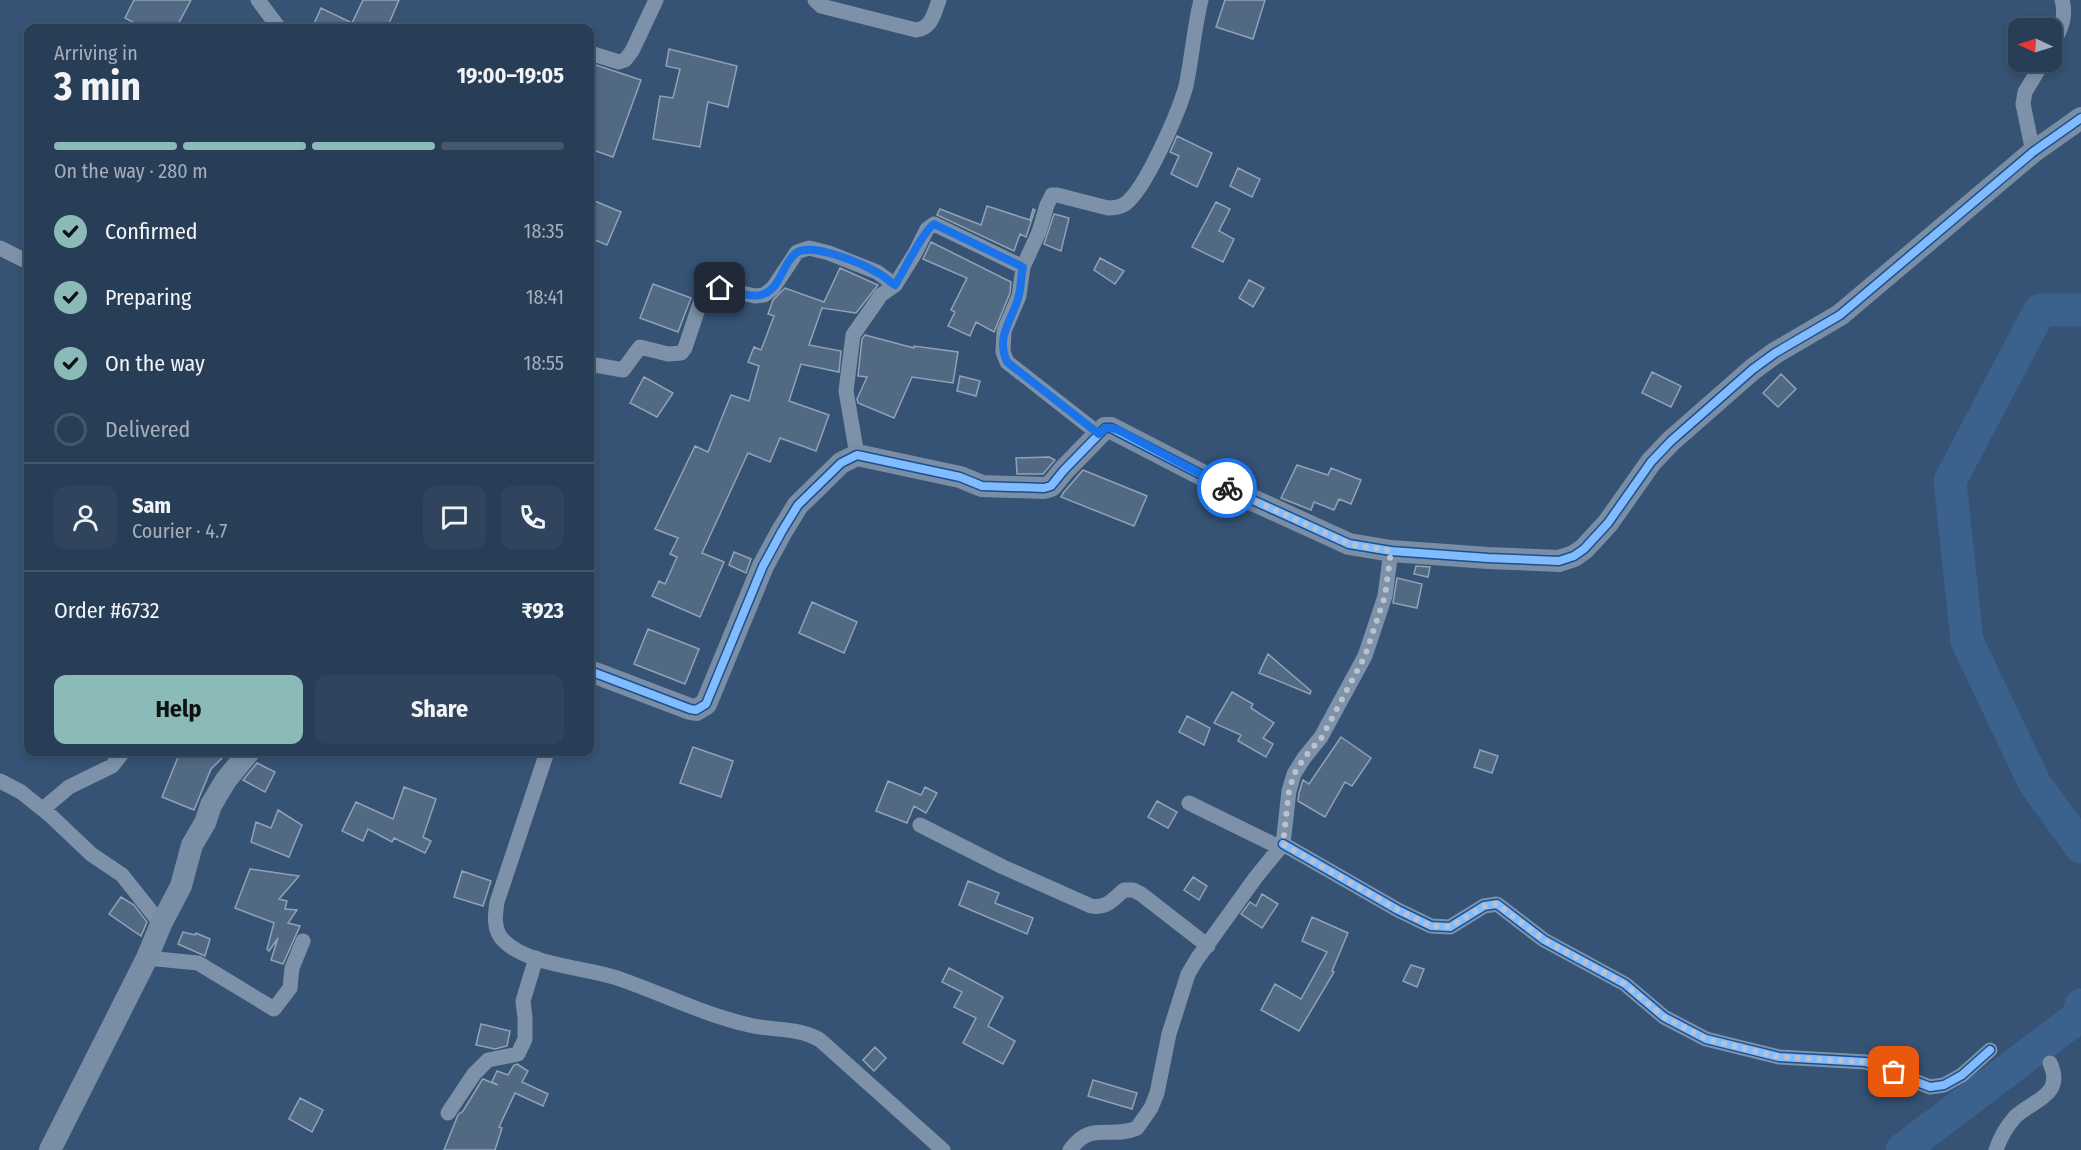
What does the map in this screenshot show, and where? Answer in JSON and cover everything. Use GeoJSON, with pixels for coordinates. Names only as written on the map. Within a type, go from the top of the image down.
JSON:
{"type":"FeatureCollection","features":[{"type":"Feature","properties":{"kind":"street"},"geometry":{"type":"LineString","coordinates":[[258,0],[276,24]]}},
{"type":"Feature","properties":{"kind":"street"},"geometry":{"type":"LineString","coordinates":[[594,54],[619,62],[625,60],[632,51],[656,0]]}},
{"type":"Feature","properties":{"kind":"street"},"geometry":{"type":"LineString","coordinates":[[815,0],[821,6],[916,30],[924,29],[929,24],[939,0]]}},
{"type":"Feature","properties":{"kind":"street"},"geometry":{"type":"LineString","coordinates":[[1099,434],[1007,362],[1003,352],[1004,331],[1019,296],[1023,267],[1052,195],[1108,208],[1128,202],[1141,185],[1160,152],[1185,88],[1201,0]]}},
{"type":"Feature","properties":{"kind":"street"},"geometry":{"type":"LineString","coordinates":[[2062,0],[2064,8],[2062,23]]}},
{"type":"Feature","properties":{"kind":"street"},"geometry":{"type":"LineString","coordinates":[[2033,152],[2023,104],[2025,92],[2037,72]]}},
{"type":"Feature","properties":{"kind":"street"},"geometry":{"type":"LineString","coordinates":[[594,673],[690,709],[696,710],[706,704],[763,566],[782,531],[798,505],[823,479],[841,462],[857,455],[960,477],[982,486],[1044,488],[1051,486],[1105,428],[1111,428],[1235,492],[1349,544],[1391,551],[1488,558],[1559,561],[1574,556],[1584,549],[1608,523],[1651,462],[1671,441],[1753,369],[1775,353],[1840,315],[2033,152],[2081,118]]}},
{"type":"Feature","properties":{"kind":"street"},"geometry":{"type":"LineString","coordinates":[[857,455],[846,391],[853,334],[881,295],[895,285],[927,229],[934,224],[1023,267]]}},
{"type":"Feature","properties":{"kind":"street"},"geometry":{"type":"LineString","coordinates":[[0,248],[24,260]]}},
{"type":"Feature","properties":{"kind":"street"},"geometry":{"type":"LineString","coordinates":[[594,365],[623,370],[640,347],[668,354],[681,353],[685,348],[699,306],[708,292],[720,288],[755,296],[764,295],[773,288],[797,252],[809,248],[829,253],[877,272],[895,285]]}},
{"type":"Feature","properties":{"kind":"street"},"geometry":{"type":"LineString","coordinates":[[1070,1150],[1078,1139],[1085,1135],[1134,1130],[1141,1125],[1151,1108],[1179,998],[1192,966],[1256,877],[1282,846],[1289,791],[1294,774],[1322,737],[1365,656],[1385,596],[1391,551]]}},
{"type":"Feature","properties":{"kind":"street"},"geometry":{"type":"LineString","coordinates":[[43,809],[69,787],[112,766],[120,756]]}},
{"type":"Feature","properties":{"kind":"street"},"geometry":{"type":"LineString","coordinates":[[50,1150],[181,886],[192,845],[205,823],[211,805],[226,780],[246,756]]}},
{"type":"Feature","properties":{"kind":"street"},"geometry":{"type":"LineString","coordinates":[[546,756],[496,902],[498,933],[503,940],[514,949],[536,958],[617,978],[710,1014],[750,1026],[802,1032],[814,1036],[944,1150]]}},
{"type":"Feature","properties":{"kind":"street"},"geometry":{"type":"LineString","coordinates":[[0,781],[21,792],[43,809],[91,854],[122,875],[161,924]]}},
{"type":"Feature","properties":{"kind":"street"},"geometry":{"type":"LineString","coordinates":[[1189,803],[1282,846],[1431,926],[1450,927],[1484,906],[1497,904],[1544,940],[1625,984],[1664,1017],[1706,1039],[1779,1057],[1866,1062],[1930,1087],[1944,1085],[1962,1075],[1990,1050]]}},
{"type":"Feature","properties":{"kind":"street"},"geometry":{"type":"LineString","coordinates":[[920,825],[1003,867],[1091,906],[1101,908],[1124,890],[1133,890],[1208,945]]}},
{"type":"Feature","properties":{"kind":"street"},"geometry":{"type":"LineString","coordinates":[[147,958],[198,963],[274,1009],[290,988],[292,969],[303,941]]}},
{"type":"Feature","properties":{"kind":"street"},"geometry":{"type":"LineString","coordinates":[[448,1113],[474,1074],[488,1060],[518,1054],[525,1039],[523,1001],[536,958]]}},
{"type":"Feature","properties":{"kind":"street"},"geometry":{"type":"LineString","coordinates":[[1996,1150],[2007,1127],[2016,1116],[2048,1093],[2054,1078],[2050,1063]]}},
{"type":"Feature","properties":{"kind":"building"},"geometry":{"type":"Polygon","coordinates":[[[134,0],[191,0],[178,24],[136,24],[125,18],[134,0]]]}},
{"type":"Feature","properties":{"kind":"building"},"geometry":{"type":"Polygon","coordinates":[[[363,0],[399,0],[389,24],[314,24],[321,8],[352,23],[363,0]]]}},
{"type":"Feature","properties":{"kind":"building"},"geometry":{"type":"Polygon","coordinates":[[[1225,0],[1265,0],[1253,39],[1216,27],[1225,0]]]}},
{"type":"Feature","properties":{"kind":"building"},"geometry":{"type":"Polygon","coordinates":[[[669,49],[737,66],[728,107],[708,102],[700,147],[653,139],[660,96],[673,98],[680,69],[666,66],[669,49]]]}},
{"type":"Feature","properties":{"kind":"building"},"geometry":{"type":"Polygon","coordinates":[[[594,64],[641,80],[613,157],[594,150],[594,64]]]}},
{"type":"Feature","properties":{"kind":"building"},"geometry":{"type":"Polygon","coordinates":[[[1177,136],[1212,153],[1197,187],[1171,174],[1179,156],[1170,152],[1177,136]]]}},
{"type":"Feature","properties":{"kind":"building"},"geometry":{"type":"Polygon","coordinates":[[[1238,168],[1260,179],[1252,197],[1230,186],[1238,168]]]}},
{"type":"Feature","properties":{"kind":"building"},"geometry":{"type":"Polygon","coordinates":[[[594,201],[621,212],[607,245],[594,240],[594,201]]]}},
{"type":"Feature","properties":{"kind":"building"},"geometry":{"type":"Polygon","coordinates":[[[1216,202],[1230,209],[1219,231],[1234,239],[1223,262],[1192,247],[1216,202]]]}},
{"type":"Feature","properties":{"kind":"building"},"geometry":{"type":"Polygon","coordinates":[[[987,206],[1030,220],[1033,209],[1035,210],[1026,237],[1020,234],[1014,251],[937,215],[940,209],[981,225],[987,206]]]}},
{"type":"Feature","properties":{"kind":"building"},"geometry":{"type":"Polygon","coordinates":[[[1054,214],[1069,218],[1061,251],[1044,244],[1054,214]]]}},
{"type":"Feature","properties":{"kind":"building"},"geometry":{"type":"Polygon","coordinates":[[[931,242],[1011,282],[1010,293],[994,332],[976,322],[970,336],[948,326],[955,312],[951,310],[967,278],[923,259],[931,242]]]}},
{"type":"Feature","properties":{"kind":"building"},"geometry":{"type":"Polygon","coordinates":[[[1100,258],[1124,271],[1115,284],[1094,270],[1100,258]]]}},
{"type":"Feature","properties":{"kind":"building"},"geometry":{"type":"Polygon","coordinates":[[[840,268],[878,285],[856,313],[822,308],[809,345],[841,351],[839,372],[801,364],[789,401],[829,415],[816,451],[780,438],[770,462],[748,453],[702,553],[724,562],[700,617],[652,596],[659,581],[665,584],[677,557],[670,554],[678,538],[655,529],[695,446],[708,452],[731,395],[749,401],[759,366],[748,362],[754,347],[761,350],[774,316],[768,314],[773,300],[785,288],[824,302],[840,268]]]}},
{"type":"Feature","properties":{"kind":"building"},"geometry":{"type":"Polygon","coordinates":[[[1249,280],[1264,288],[1253,307],[1239,298],[1249,280]]]}},
{"type":"Feature","properties":{"kind":"building"},"geometry":{"type":"Polygon","coordinates":[[[653,284],[691,298],[678,332],[640,318],[653,284]]]}},
{"type":"Feature","properties":{"kind":"building"},"geometry":{"type":"Polygon","coordinates":[[[865,335],[914,348],[914,346],[958,352],[953,383],[912,377],[894,418],[858,403],[857,399],[867,377],[858,376],[862,339],[865,335]]]}},
{"type":"Feature","properties":{"kind":"building"},"geometry":{"type":"Polygon","coordinates":[[[1652,372],[1681,386],[1671,407],[1642,393],[1652,372]]]}},
{"type":"Feature","properties":{"kind":"building"},"geometry":{"type":"Polygon","coordinates":[[[1781,374],[1796,389],[1778,407],[1763,393],[1781,374]]]}},
{"type":"Feature","properties":{"kind":"building"},"geometry":{"type":"Polygon","coordinates":[[[960,376],[980,381],[976,396],[957,391],[960,376]]]}},
{"type":"Feature","properties":{"kind":"building"},"geometry":{"type":"Polygon","coordinates":[[[644,377],[673,393],[657,417],[630,403],[644,377]]]}},
{"type":"Feature","properties":{"kind":"building"},"geometry":{"type":"Polygon","coordinates":[[[1049,457],[1055,460],[1043,474],[1017,474],[1016,458],[1049,457]]]}},
{"type":"Feature","properties":{"kind":"building"},"geometry":{"type":"Polygon","coordinates":[[[1297,465],[1328,475],[1331,468],[1361,480],[1351,504],[1339,499],[1334,510],[1314,502],[1311,510],[1281,498],[1297,465]]]}},
{"type":"Feature","properties":{"kind":"building"},"geometry":{"type":"Polygon","coordinates":[[[1083,470],[1147,496],[1134,526],[1061,497],[1083,470]]]}},
{"type":"Feature","properties":{"kind":"building"},"geometry":{"type":"Polygon","coordinates":[[[734,552],[751,559],[746,573],[729,565],[734,552]]]}},
{"type":"Feature","properties":{"kind":"building"},"geometry":{"type":"Polygon","coordinates":[[[1416,566],[1430,567],[1428,577],[1414,574],[1416,566]]]}},
{"type":"Feature","properties":{"kind":"building"},"geometry":{"type":"Polygon","coordinates":[[[1397,578],[1422,584],[1417,608],[1393,603],[1397,578]]]}},
{"type":"Feature","properties":{"kind":"building"},"geometry":{"type":"Polygon","coordinates":[[[812,602],[857,622],[844,653],[799,633],[812,602]]]}},
{"type":"Feature","properties":{"kind":"building"},"geometry":{"type":"Polygon","coordinates":[[[648,629],[699,649],[685,684],[634,664],[648,629]]]}},
{"type":"Feature","properties":{"kind":"building"},"geometry":{"type":"Polygon","coordinates":[[[1268,654],[1311,691],[1310,694],[1259,673],[1268,654]]]}},
{"type":"Feature","properties":{"kind":"building"},"geometry":{"type":"Polygon","coordinates":[[[1232,692],[1253,704],[1251,708],[1274,723],[1263,738],[1273,744],[1266,757],[1238,741],[1241,735],[1214,723],[1232,692]]]}},
{"type":"Feature","properties":{"kind":"building"},"geometry":{"type":"Polygon","coordinates":[[[1187,716],[1210,728],[1204,745],[1179,732],[1187,716]]]}},
{"type":"Feature","properties":{"kind":"building"},"geometry":{"type":"Polygon","coordinates":[[[1341,737],[1371,758],[1352,786],[1345,782],[1325,817],[1298,801],[1299,793],[1303,780],[1309,784],[1341,737]]]}},
{"type":"Feature","properties":{"kind":"building"},"geometry":{"type":"Polygon","coordinates":[[[693,747],[733,761],[721,797],[680,783],[693,747]]]}},
{"type":"Feature","properties":{"kind":"building"},"geometry":{"type":"Polygon","coordinates":[[[1480,750],[1498,756],[1492,773],[1474,767],[1480,750]]]}},
{"type":"Feature","properties":{"kind":"building"},"geometry":{"type":"Polygon","coordinates":[[[178,756],[224,756],[211,769],[194,810],[162,797],[178,756]]]}},
{"type":"Feature","properties":{"kind":"building"},"geometry":{"type":"Polygon","coordinates":[[[257,763],[275,772],[265,792],[243,780],[257,763]]]}},
{"type":"Feature","properties":{"kind":"building"},"geometry":{"type":"Polygon","coordinates":[[[888,781],[921,795],[925,787],[937,793],[926,813],[914,806],[907,823],[876,811],[888,781]]]}},
{"type":"Feature","properties":{"kind":"building"},"geometry":{"type":"Polygon","coordinates":[[[404,787],[436,799],[423,837],[431,841],[425,853],[394,838],[392,842],[368,829],[363,841],[342,831],[356,802],[393,819],[404,787]]]}},
{"type":"Feature","properties":{"kind":"building"},"geometry":{"type":"Polygon","coordinates":[[[1157,801],[1177,812],[1168,828],[1148,817],[1157,801]]]}},
{"type":"Feature","properties":{"kind":"building"},"geometry":{"type":"Polygon","coordinates":[[[278,810],[302,825],[289,857],[251,842],[256,822],[271,828],[278,810]]]}},
{"type":"Feature","properties":{"kind":"building"},"geometry":{"type":"Polygon","coordinates":[[[250,869],[299,876],[279,899],[287,901],[285,909],[297,910],[288,923],[300,926],[283,964],[271,960],[278,938],[269,951],[267,949],[274,923],[235,908],[250,869]]]}},
{"type":"Feature","properties":{"kind":"building"},"geometry":{"type":"Polygon","coordinates":[[[462,871],[491,881],[483,906],[454,897],[462,871]]]}},
{"type":"Feature","properties":{"kind":"building"},"geometry":{"type":"Polygon","coordinates":[[[1193,877],[1207,886],[1199,900],[1184,890],[1193,877]]]}},
{"type":"Feature","properties":{"kind":"building"},"geometry":{"type":"Polygon","coordinates":[[[968,881],[999,893],[995,903],[1033,918],[1027,934],[959,905],[968,881]]]}},
{"type":"Feature","properties":{"kind":"building"},"geometry":{"type":"Polygon","coordinates":[[[1262,894],[1278,904],[1262,928],[1241,914],[1250,902],[1256,906],[1262,894]]]}},
{"type":"Feature","properties":{"kind":"building"},"geometry":{"type":"Polygon","coordinates":[[[121,897],[134,905],[147,922],[141,936],[109,914],[121,897]]]}},
{"type":"Feature","properties":{"kind":"building"},"geometry":{"type":"Polygon","coordinates":[[[1312,917],[1348,933],[1332,971],[1334,972],[1299,1031],[1261,1010],[1275,984],[1301,999],[1327,952],[1302,941],[1312,917]]]}},
{"type":"Feature","properties":{"kind":"building"},"geometry":{"type":"Polygon","coordinates":[[[183,932],[195,935],[196,933],[210,939],[205,956],[178,944],[183,932]]]}},
{"type":"Feature","properties":{"kind":"building"},"geometry":{"type":"Polygon","coordinates":[[[1411,965],[1424,969],[1417,987],[1403,981],[1411,965]]]}},
{"type":"Feature","properties":{"kind":"building"},"geometry":{"type":"Polygon","coordinates":[[[949,968],[1003,997],[988,1026],[1015,1041],[1003,1064],[963,1043],[976,1018],[954,1007],[962,992],[942,982],[949,968]]]}},
{"type":"Feature","properties":{"kind":"building"},"geometry":{"type":"Polygon","coordinates":[[[481,1024],[510,1031],[507,1046],[495,1049],[476,1045],[481,1024]]]}},
{"type":"Feature","properties":{"kind":"building"},"geometry":{"type":"Polygon","coordinates":[[[875,1047],[886,1058],[874,1071],[863,1060],[875,1047]]]}},
{"type":"Feature","properties":{"kind":"building"},"geometry":{"type":"Polygon","coordinates":[[[517,1064],[528,1071],[522,1082],[548,1094],[543,1106],[515,1093],[499,1127],[502,1128],[495,1150],[444,1150],[458,1115],[463,1111],[482,1080],[498,1085],[492,1082],[497,1071],[508,1075],[517,1064]]]}},
{"type":"Feature","properties":{"kind":"building"},"geometry":{"type":"Polygon","coordinates":[[[1093,1080],[1137,1093],[1132,1109],[1088,1096],[1093,1080]]]}},
{"type":"Feature","properties":{"kind":"building"},"geometry":{"type":"Polygon","coordinates":[[[300,1098],[323,1110],[312,1132],[289,1119],[300,1098]]]}},
{"type":"Feature","properties":{"kind":"waterway"},"geometry":{"type":"LineString","coordinates":[[2081,310],[2040,310],[1950,481],[1967,641],[2035,784],[2081,847]]}},
{"type":"Feature","properties":{"kind":"waterway"},"geometry":{"type":"LineString","coordinates":[[1902,1150],[2078,1017],[2081,1005]]}},
{"type":"Feature","properties":{"kind":"cycle path"},"geometry":{"type":"LineString","coordinates":[[594,673],[690,709],[696,710],[706,704],[763,566],[782,531],[798,505],[841,463],[857,455],[960,477],[982,486],[1044,488],[1051,486],[1105,428],[1111,428],[1235,492],[1349,544],[1391,551],[1488,558],[1559,561],[1574,556],[1584,549],[1608,523],[1651,462],[1671,441],[1753,369],[1775,353],[1840,315],[2033,152],[2081,118]]}},
{"type":"Feature","properties":{"kind":"cycle path"},"geometry":{"type":"LineString","coordinates":[[1283,844],[1398,910],[1431,926],[1450,927],[1484,906],[1497,904],[1544,940],[1625,984],[1664,1017],[1706,1039],[1779,1057],[1866,1062],[1930,1087],[1944,1085],[1962,1075],[1990,1050]]}},
{"type":"Feature","properties":{"kind":"way so far"},"geometry":{"type":"LineString","coordinates":[[1227,488],[1349,544],[1391,551],[1385,596],[1365,656],[1322,737],[1294,774],[1289,791],[1283,844],[1398,910],[1431,926],[1450,927],[1484,906],[1500,905],[1534,934],[1625,984],[1664,1017],[1706,1039],[1779,1057],[1866,1062],[1894,1072]]}},
{"type":"Feature","properties":{"kind":"route"},"geometry":{"type":"LineString","coordinates":[[720,288],[755,296],[764,295],[773,288],[797,252],[809,248],[829,253],[877,272],[895,285],[927,229],[934,224],[1023,267],[1019,296],[1004,331],[1003,352],[1007,362],[1099,434],[1105,428],[1118,430],[1227,488]]}}]}
